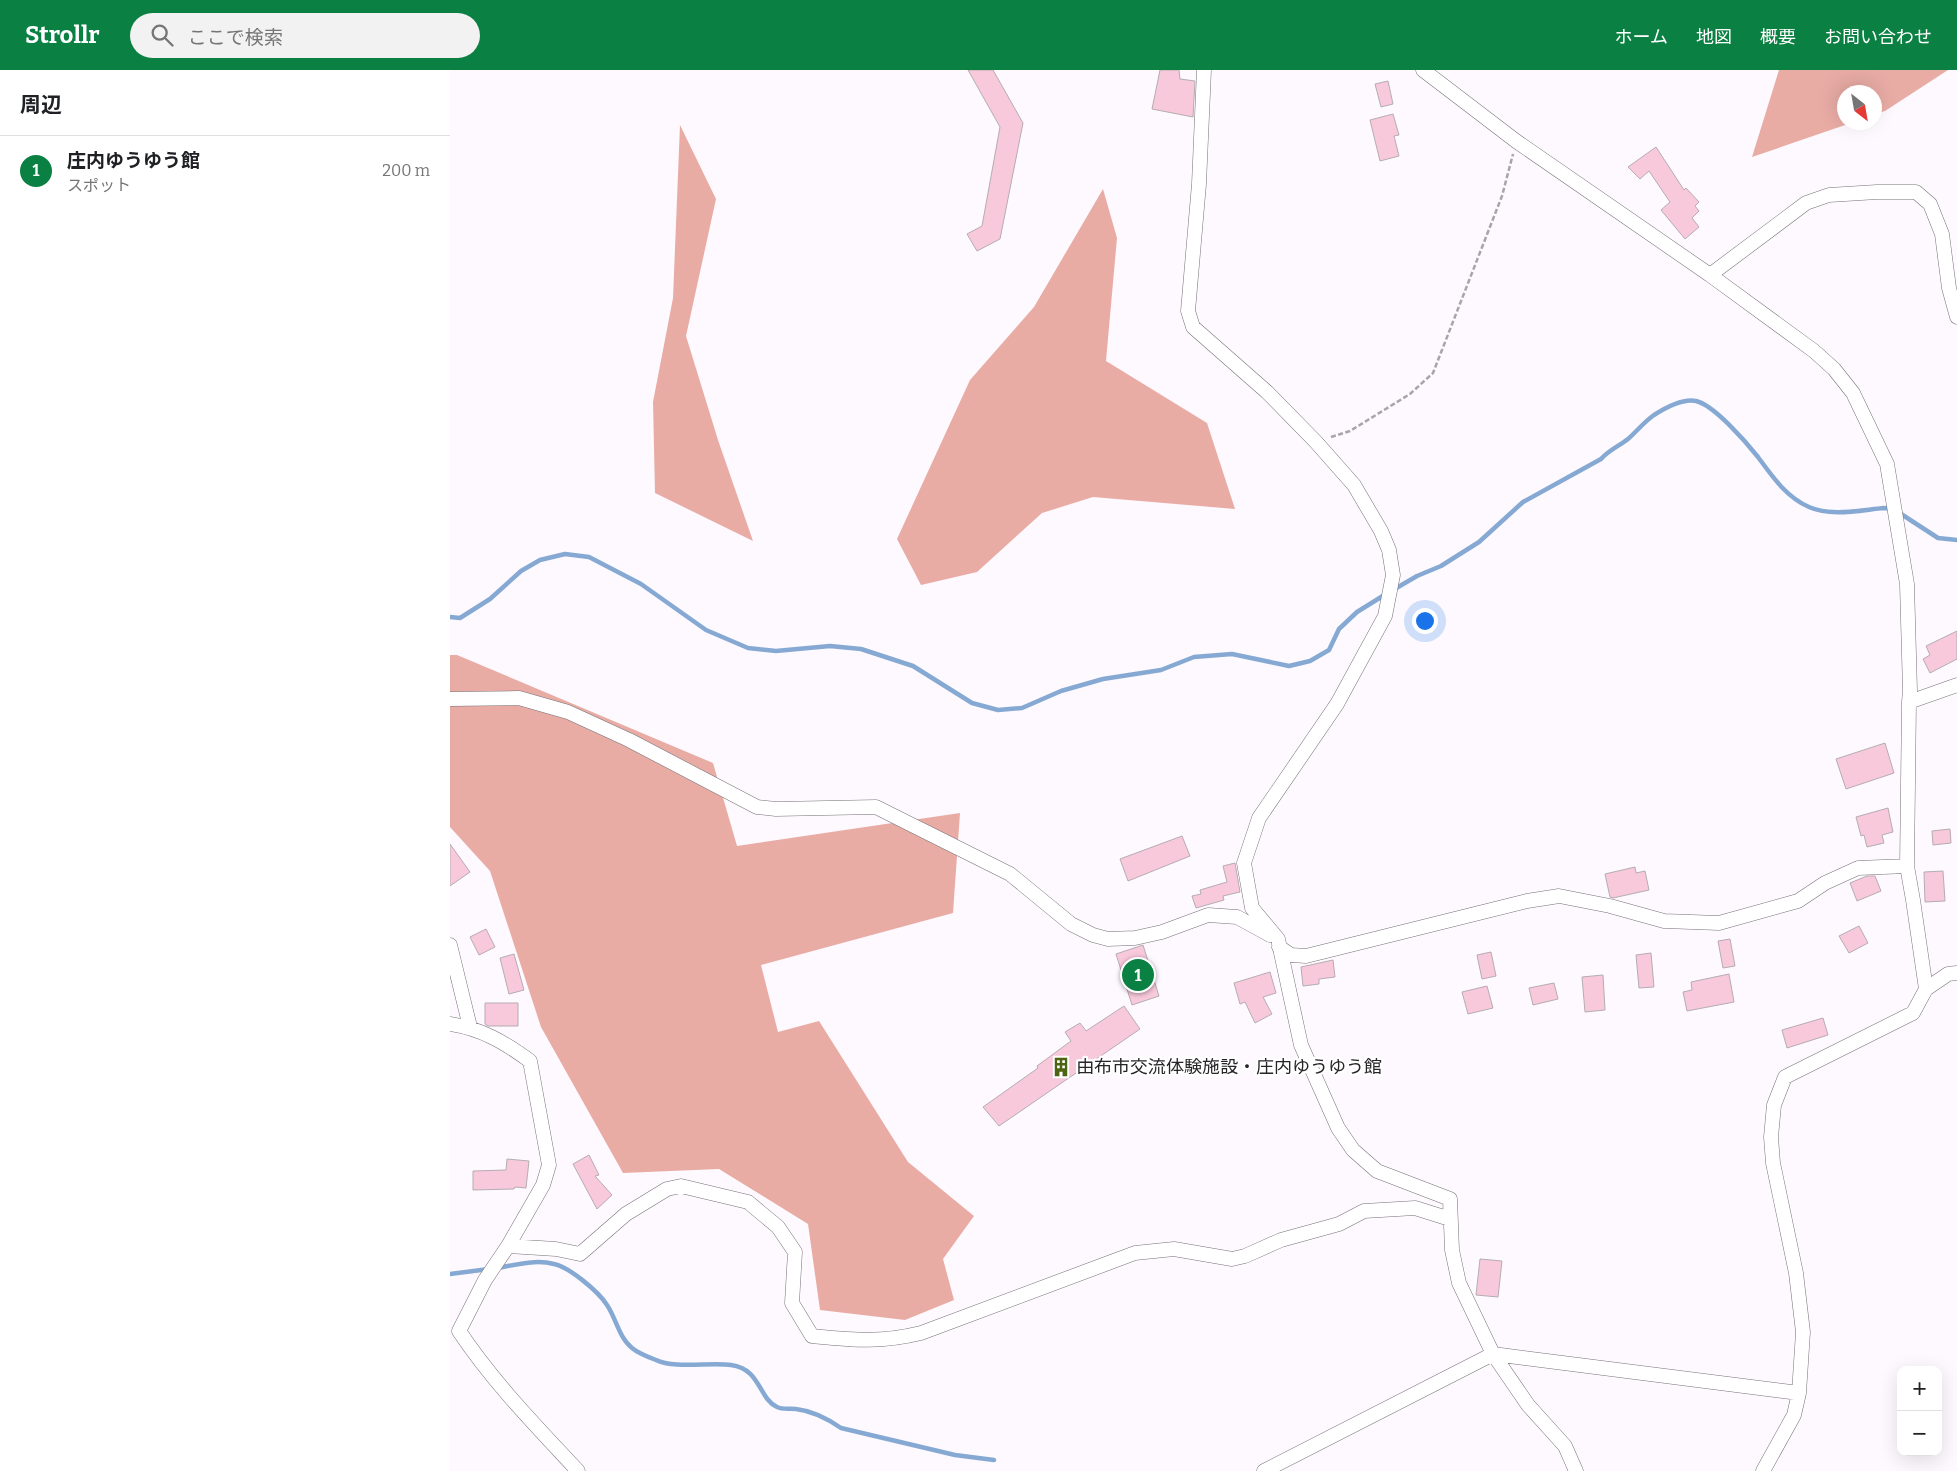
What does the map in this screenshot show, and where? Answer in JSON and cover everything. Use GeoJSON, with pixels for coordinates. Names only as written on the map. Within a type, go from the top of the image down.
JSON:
{"type":"FeatureCollection","features":[{"type":"Feature","properties":{"kind":"street"},"geometry":{"type":"LineString","coordinates":[[1204,70],[1199,184],[1188,311],[1193,327],[1267,392],[1316,442],[1354,485],[1381,531],[1389,550],[1393,576],[1385,616],[1337,704],[1259,818],[1244,863],[1252,908],[1279,943],[1291,955],[1306,956],[1527,901],[1559,896],[1610,906],[1664,921],[1719,923],[1798,901],[1825,883],[1858,868],[1907,866]]}},
{"type":"Feature","properties":{"kind":"street"},"geometry":{"type":"LineString","coordinates":[[1423,70],[1516,141],[1710,275],[1814,351],[1834,369],[1853,393],[1887,464],[1907,584],[1910,691],[1907,866],[1914,900],[1926,989]]}},
{"type":"Feature","properties":{"kind":"street"},"geometry":{"type":"LineString","coordinates":[[1710,275],[1806,203],[1829,195],[1916,192],[1930,204],[1942,234],[1949,288],[1957,317]]}},
{"type":"Feature","properties":{"kind":"street"},"geometry":{"type":"LineString","coordinates":[[1909,702],[1957,685]]}},
{"type":"Feature","properties":{"kind":"street"},"geometry":{"type":"LineString","coordinates":[[450,699],[519,698],[568,712],[629,740],[757,807],[776,809],[876,807],[1010,874],[1071,924],[1093,935],[1108,939],[1135,938],[1162,932],[1208,915],[1238,917],[1279,943],[1301,1045],[1338,1128],[1353,1150],[1377,1171],[1450,1199],[1452,1250],[1459,1283],[1493,1354],[1528,1405],[1565,1446],[1576,1471]]}},
{"type":"Feature","properties":{"kind":"street"},"geometry":{"type":"LineString","coordinates":[[450,945],[470,1027]]}},
{"type":"Feature","properties":{"kind":"street"},"geometry":{"type":"LineString","coordinates":[[1763,1471],[1794,1415],[1799,1393],[1803,1332],[1796,1273],[1773,1163],[1771,1137],[1774,1105],[1785,1077],[1913,1013],[1926,989],[1948,974],[1957,973]]}},
{"type":"Feature","properties":{"kind":"street"},"geometry":{"type":"LineString","coordinates":[[450,1024],[470,1027],[506,1044],[530,1061],[549,1165],[543,1185],[508,1246],[485,1280],[459,1331],[476,1356],[528,1418],[578,1471]]}},
{"type":"Feature","properties":{"kind":"street"},"geometry":{"type":"LineString","coordinates":[[508,1246],[556,1249],[580,1254],[626,1214],[667,1189],[681,1186],[748,1202],[778,1227],[795,1252],[792,1303],[812,1336],[858,1341],[892,1340],[921,1333],[1135,1253],[1174,1249],[1232,1259],[1245,1256],[1280,1240],[1339,1224],[1364,1211],[1415,1208],[1450,1219]]}},
{"type":"Feature","properties":{"kind":"street"},"geometry":{"type":"LineString","coordinates":[[1264,1471],[1493,1354],[1799,1393]]}},
{"type":"Feature","properties":{"kind":"path"},"geometry":{"type":"LineString","coordinates":[[1316,442],[1350,431],[1410,394],[1433,373],[1502,196],[1516,141]]}},
{"type":"Feature","properties":{"kind":"shaded area"},"geometry":{"type":"Polygon","coordinates":[[[1779,70],[1948,70],[1882,112],[1882,85],[1837,85],[1837,128],[1752,157],[1779,70]]]}},
{"type":"Feature","properties":{"kind":"shaded area"},"geometry":{"type":"Polygon","coordinates":[[[680,125],[716,199],[686,336],[718,440],[753,541],[655,493],[653,402],[673,298],[680,125]]]}},
{"type":"Feature","properties":{"kind":"shaded area"},"geometry":{"type":"Polygon","coordinates":[[[1103,189],[1117,238],[1106,361],[1207,423],[1235,509],[1093,497],[1042,513],[977,572],[921,585],[897,539],[970,380],[1034,307],[1103,189]]]}},
{"type":"Feature","properties":{"kind":"shaded area"},"geometry":{"type":"Polygon","coordinates":[[[450,655],[457,655],[713,763],[737,846],[960,813],[953,913],[761,965],[778,1032],[819,1021],[908,1162],[974,1216],[943,1259],[954,1300],[905,1320],[820,1310],[808,1224],[719,1169],[623,1173],[541,1027],[490,871],[450,827],[450,655]]]}},
{"type":"Feature","properties":{"kind":"building"},"geometry":{"type":"Polygon","coordinates":[[[968,70],[993,70],[1023,123],[1000,239],[977,251],[967,234],[982,226],[1000,127],[968,70]]]}},
{"type":"Feature","properties":{"kind":"building"},"geometry":{"type":"Polygon","coordinates":[[[1160,70],[1179,70],[1180,79],[1195,81],[1193,117],[1152,109],[1160,70]]]}},
{"type":"Feature","properties":{"kind":"building"},"geometry":{"type":"Polygon","coordinates":[[[1388,81],[1393,104],[1381,107],[1375,84],[1388,81]]]}},
{"type":"Feature","properties":{"kind":"building"},"geometry":{"type":"Polygon","coordinates":[[[1393,114],[1399,135],[1394,136],[1399,156],[1380,161],[1370,120],[1393,114]]]}},
{"type":"Feature","properties":{"kind":"building"},"geometry":{"type":"Polygon","coordinates":[[[1656,147],[1684,190],[1686,188],[1699,202],[1695,206],[1699,211],[1692,218],[1699,227],[1685,239],[1661,210],[1670,202],[1649,171],[1640,179],[1628,167],[1656,147]]]}},
{"type":"Feature","properties":{"kind":"building"},"geometry":{"type":"Polygon","coordinates":[[[1957,631],[1957,659],[1930,673],[1923,659],[1930,655],[1926,646],[1957,631]]]}},
{"type":"Feature","properties":{"kind":"building"},"geometry":{"type":"Polygon","coordinates":[[[1885,743],[1894,773],[1846,789],[1836,759],[1885,743]]]}},
{"type":"Feature","properties":{"kind":"building"},"geometry":{"type":"Polygon","coordinates":[[[1888,808],[1893,832],[1882,835],[1884,843],[1867,847],[1864,835],[1861,836],[1856,817],[1888,808]]]}},
{"type":"Feature","properties":{"kind":"building"},"geometry":{"type":"Polygon","coordinates":[[[1950,829],[1951,843],[1933,845],[1932,831],[1950,829]]]}},
{"type":"Feature","properties":{"kind":"building"},"geometry":{"type":"Polygon","coordinates":[[[1182,836],[1190,856],[1128,881],[1120,859],[1182,836]]]}},
{"type":"Feature","properties":{"kind":"building"},"geometry":{"type":"Polygon","coordinates":[[[450,844],[470,872],[450,886],[450,844]]]}},
{"type":"Feature","properties":{"kind":"building"},"geometry":{"type":"Polygon","coordinates":[[[1235,863],[1240,892],[1223,896],[1224,900],[1196,908],[1192,896],[1201,894],[1200,890],[1227,882],[1223,866],[1235,863]]]}},
{"type":"Feature","properties":{"kind":"building"},"geometry":{"type":"Polygon","coordinates":[[[1635,867],[1636,873],[1645,871],[1649,890],[1613,898],[1610,897],[1605,874],[1635,867]]]}},
{"type":"Feature","properties":{"kind":"building"},"geometry":{"type":"Polygon","coordinates":[[[1943,871],[1945,901],[1925,902],[1924,872],[1943,871]]]}},
{"type":"Feature","properties":{"kind":"building"},"geometry":{"type":"Polygon","coordinates":[[[1867,876],[1875,876],[1881,891],[1857,901],[1850,883],[1867,876]]]}},
{"type":"Feature","properties":{"kind":"building"},"geometry":{"type":"Polygon","coordinates":[[[1859,926],[1868,943],[1849,953],[1839,936],[1859,926]]]}},
{"type":"Feature","properties":{"kind":"building"},"geometry":{"type":"Polygon","coordinates":[[[486,929],[495,947],[479,955],[470,937],[486,929]]]}},
{"type":"Feature","properties":{"kind":"building"},"geometry":{"type":"Polygon","coordinates":[[[1730,939],[1735,966],[1723,968],[1718,941],[1730,939]]]}},
{"type":"Feature","properties":{"kind":"building"},"geometry":{"type":"Polygon","coordinates":[[[1143,945],[1159,996],[1132,1005],[1116,954],[1143,945]]]}},
{"type":"Feature","properties":{"kind":"building"},"geometry":{"type":"Polygon","coordinates":[[[1491,952],[1496,976],[1482,979],[1477,955],[1491,952]]]}},
{"type":"Feature","properties":{"kind":"building"},"geometry":{"type":"Polygon","coordinates":[[[1651,953],[1654,987],[1639,988],[1636,955],[1651,953]]]}},
{"type":"Feature","properties":{"kind":"building"},"geometry":{"type":"Polygon","coordinates":[[[514,954],[524,990],[509,994],[500,958],[514,954]]]}},
{"type":"Feature","properties":{"kind":"building"},"geometry":{"type":"Polygon","coordinates":[[[1333,960],[1335,977],[1319,979],[1319,984],[1303,986],[1301,967],[1333,960]]]}},
{"type":"Feature","properties":{"kind":"building"},"geometry":{"type":"Polygon","coordinates":[[[1270,972],[1276,993],[1263,997],[1272,1014],[1255,1023],[1245,1002],[1240,1004],[1234,983],[1270,972]]]}},
{"type":"Feature","properties":{"kind":"building"},"geometry":{"type":"Polygon","coordinates":[[[1729,974],[1734,1002],[1687,1011],[1683,992],[1692,990],[1691,982],[1729,974]]]}},
{"type":"Feature","properties":{"kind":"building"},"geometry":{"type":"Polygon","coordinates":[[[1603,975],[1605,1010],[1585,1012],[1582,977],[1603,975]]]}},
{"type":"Feature","properties":{"kind":"building"},"geometry":{"type":"Polygon","coordinates":[[[1554,983],[1558,999],[1533,1005],[1529,988],[1554,983]]]}},
{"type":"Feature","properties":{"kind":"building"},"geometry":{"type":"Polygon","coordinates":[[[1487,986],[1493,1008],[1468,1014],[1462,992],[1487,986]]]}},
{"type":"Feature","properties":{"kind":"building"},"geometry":{"type":"Polygon","coordinates":[[[485,1003],[518,1003],[518,1026],[488,1026],[485,1024],[485,1003]]]}},
{"type":"Feature","properties":{"kind":"building","name":"由布市交流体験施設・庄内ゆうゆう館"},"geometry":{"type":"Polygon","coordinates":[[[1124,1006],[1140,1029],[999,1126],[983,1107],[1038,1068],[1037,1066],[1071,1041],[1065,1032],[1080,1023],[1086,1031],[1124,1006]]]}},
{"type":"Feature","properties":{"kind":"building"},"geometry":{"type":"Polygon","coordinates":[[[1823,1018],[1828,1035],[1787,1048],[1782,1030],[1823,1018]]]}},
{"type":"Feature","properties":{"kind":"building"},"geometry":{"type":"Polygon","coordinates":[[[589,1155],[599,1175],[595,1176],[612,1195],[597,1209],[573,1164],[589,1155]]]}},
{"type":"Feature","properties":{"kind":"building"},"geometry":{"type":"Polygon","coordinates":[[[507,1159],[529,1161],[526,1188],[473,1190],[473,1171],[506,1170],[507,1159]]]}},
{"type":"Feature","properties":{"kind":"building"},"geometry":{"type":"Polygon","coordinates":[[[1480,1259],[1502,1261],[1498,1297],[1476,1295],[1480,1259]]]}},
{"type":"Feature","properties":{"kind":"waterway"},"geometry":{"type":"LineString","coordinates":[[1393,590],[1417,576],[1441,566],[1479,542],[1523,502],[1601,459],[1628,439],[1654,415],[1679,402],[1691,400],[1712,409],[1746,442],[1786,492],[1801,503],[1827,512],[1892,509]]}},
{"type":"Feature","properties":{"kind":"waterway"},"geometry":{"type":"LineString","coordinates":[[1898,512],[1938,538],[1957,540]]}},
{"type":"Feature","properties":{"kind":"waterway"},"geometry":{"type":"LineString","coordinates":[[450,617],[460,618],[490,599],[521,571],[540,560],[565,554],[589,557],[641,584],[706,630],[748,648],[776,651],[830,646],[861,649],[913,666],[972,703],[998,710],[1022,708],[1061,691],[1103,679],[1161,670],[1194,657],[1232,654],[1289,666],[1310,661],[1329,650],[1339,629],[1357,612],[1386,594]]}},
{"type":"Feature","properties":{"kind":"waterway"},"geometry":{"type":"LineString","coordinates":[[497,1268],[532,1262],[560,1266],[583,1280],[603,1299],[624,1339],[634,1350],[664,1363],[682,1365],[723,1364],[741,1368],[754,1378],[766,1397],[779,1408],[808,1412],[826,1419],[841,1428],[955,1455],[994,1460]]}},
{"type":"Feature","properties":{"kind":"waterway"},"geometry":{"type":"LineString","coordinates":[[450,1274],[489,1269]]}},
{"type":"Feature","properties":{"kind":"place","name":"庄内ゆうゆう館"},"geometry":{"type":"Point","coordinates":[1138,975]}},
{"type":"Feature","properties":{"kind":"place","name":"由布市交流体験施設・庄内ゆうゆう館"},"geometry":{"type":"Point","coordinates":[1061,1067]}}]}
